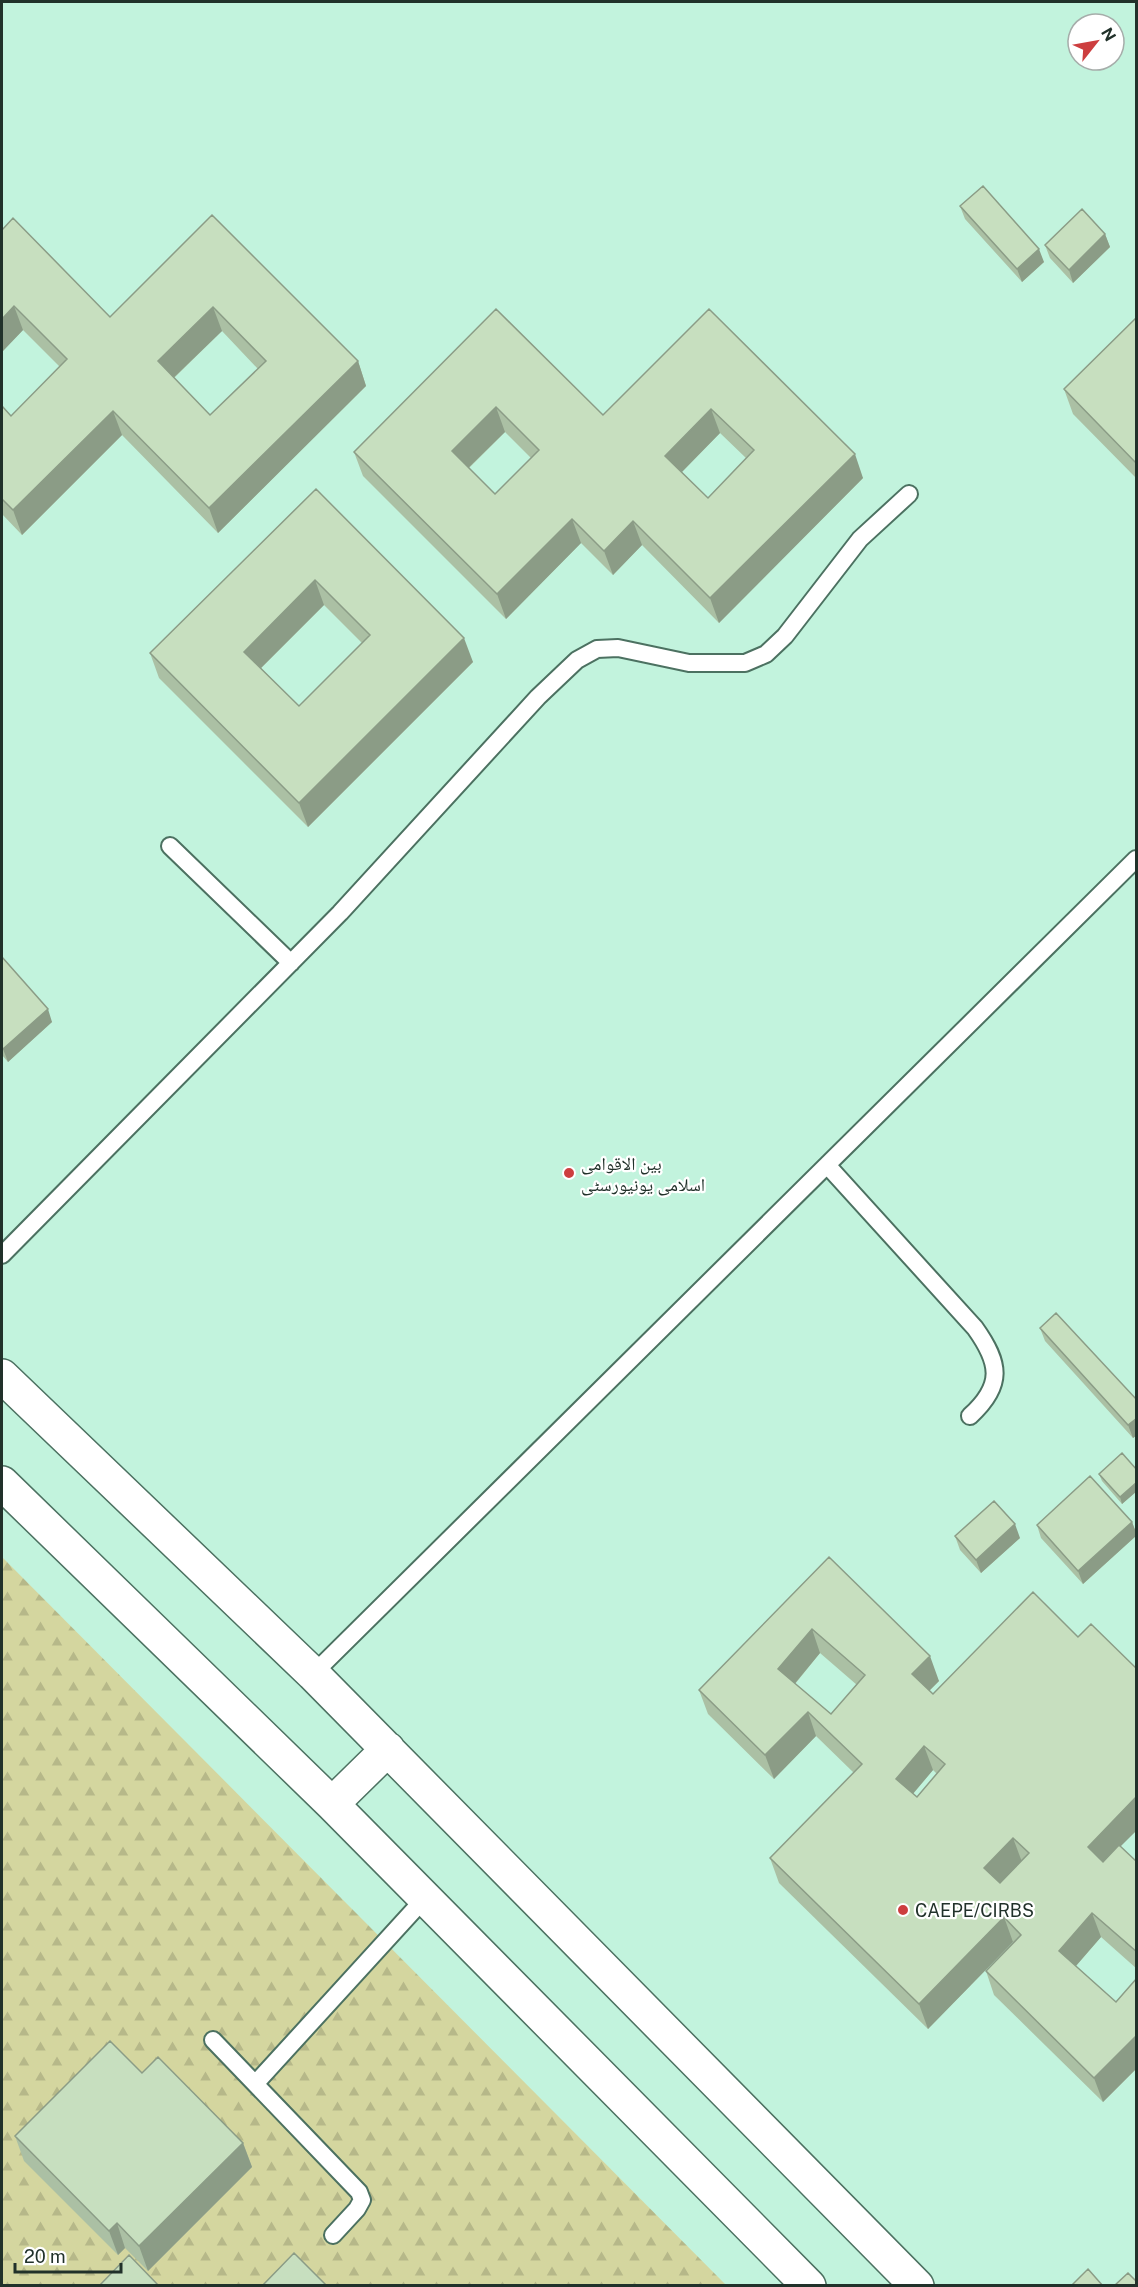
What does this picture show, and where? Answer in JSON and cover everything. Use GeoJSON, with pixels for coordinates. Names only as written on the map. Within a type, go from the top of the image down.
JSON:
{"type":"FeatureCollection","features":[{"type":"Feature","properties":{"kind":"street"},"geometry":{"type":"LineString","coordinates":[[2,1376],[388,1749],[917,2286]]}},
{"type":"Feature","properties":{"kind":"street"},"geometry":{"type":"LineString","coordinates":[[2,1483],[332,1804],[809,2286]]}},
{"type":"Feature","properties":{"kind":"street"},"geometry":{"type":"LineString","coordinates":[[332,1804],[388,1749]]}},
{"type":"Feature","properties":{"kind":"lane"},"geometry":{"type":"LineString","coordinates":[[2,1255],[291,963],[550,685],[577,660],[597,649],[618,648],[690,663],[745,663],[766,654],[785,636],[860,539],[909,494]]}},
{"type":"Feature","properties":{"kind":"lane"},"geometry":{"type":"LineString","coordinates":[[170,846],[291,963]]}},
{"type":"Feature","properties":{"kind":"lane"},"geometry":{"type":"LineString","coordinates":[[312,1674],[1137,859]]}},
{"type":"Feature","properties":{"kind":"lane"},"geometry":{"type":"LineString","coordinates":[[827,1165],[975,1328],[989,1348],[996,1368],[993,1390],[984,1403],[970,1416]]}},
{"type":"Feature","properties":{"kind":"lane"},"geometry":{"type":"LineString","coordinates":[[256,2083],[424,1899]]}},
{"type":"Feature","properties":{"kind":"lane"},"geometry":{"type":"LineString","coordinates":[[213,2040],[359,2192],[362,2200],[357,2209],[333,2235]]}},
{"type":"Feature","properties":{"kind":"shaded area","name":"بین الاقوامی اسلامی یونیورسٹی"},"geometry":{"type":"Polygon","coordinates":[[[2,2],[1136,2],[1136,2285],[2,2285],[2,2]]]}},
{"type":"Feature","properties":{"kind":"green space"},"geometry":{"type":"Polygon","coordinates":[[[2,1557],[726,2285],[2,2285],[2,1557]]]}},
{"type":"Feature","properties":{"kind":"building"},"geometry":{"type":"Polygon","coordinates":[[[983,186],[1039,249],[1017,269],[960,206],[983,186]]]}},
{"type":"Feature","properties":{"kind":"building"},"geometry":{"type":"Polygon","coordinates":[[[1082,209],[1105,234],[1069,270],[1045,245],[1082,209]]]}},
{"type":"Feature","properties":{"kind":"building"},"geometry":{"type":"Polygon","coordinates":[[[212,215],[358,361],[209,508],[113,411],[13,510],[2,499],[2,406],[11,416],[67,359],[14,306],[2,319],[2,230],[13,218],[110,317],[212,215]],[[213,307],[158,361],[210,415],[266,361],[213,307]]]}},
{"type":"Feature","properties":{"kind":"building"},"geometry":{"type":"Polygon","coordinates":[[[496,309],[603,415],[709,309],[855,454],[710,598],[633,521],[604,551],[572,519],[497,594],[354,452],[496,309]],[[496,407],[452,451],[495,494],[539,450],[496,407]],[[711,409],[665,456],[708,498],[754,450],[711,409]]]}},
{"type":"Feature","properties":{"kind":"building"},"geometry":{"type":"Polygon","coordinates":[[[1137,317],[1137,464],[1064,389],[1137,317]]]}},
{"type":"Feature","properties":{"kind":"building"},"geometry":{"type":"Polygon","coordinates":[[[316,489],[464,638],[299,803],[150,653],[316,489]],[[315,580],[244,652],[299,706],[370,635],[315,580]]]}},
{"type":"Feature","properties":{"kind":"building"},"geometry":{"type":"Polygon","coordinates":[[[2,957],[48,1009],[3,1049],[2,1047],[2,957]]]}},
{"type":"Feature","properties":{"kind":"building"},"geometry":{"type":"Polygon","coordinates":[[[1056,1313],[1137,1400],[1137,1418],[1128,1425],[1040,1328],[1056,1313]]]}},
{"type":"Feature","properties":{"kind":"building"},"geometry":{"type":"Polygon","coordinates":[[[1122,1453],[1137,1470],[1137,1482],[1120,1497],[1099,1474],[1122,1453]]]}},
{"type":"Feature","properties":{"kind":"building"},"geometry":{"type":"Polygon","coordinates":[[[1090,1476],[1132,1522],[1078,1571],[1037,1525],[1090,1476]]]}},
{"type":"Feature","properties":{"kind":"building"},"geometry":{"type":"Polygon","coordinates":[[[994,1501],[1015,1524],[976,1560],[955,1536],[994,1501]]]}},
{"type":"Feature","properties":{"kind":"building"},"geometry":{"type":"Polygon","coordinates":[[[829,1557],[930,1656],[912,1674],[933,1694],[1033,1592],[1078,1637],[1091,1624],[1137,1669],[1137,1796],[1088,1847],[1103,1862],[1119,1845],[1137,1862],[1137,1952],[1092,1913],[1059,1951],[1116,2002],[1137,1978],[1137,2035],[1094,2078],[986,1971],[1021,1935],[1004,1917],[919,2004],[770,1858],[862,1764],[808,1712],[765,1755],[699,1690],[829,1557]],[[812,1629],[778,1669],[831,1714],[865,1675],[812,1629]],[[924,1746],[896,1779],[917,1797],[945,1764],[924,1746]],[[1013,1838],[984,1868],[1000,1883],[1029,1853],[1013,1838]]]}},
{"type":"Feature","properties":{"kind":"building"},"geometry":{"type":"Polygon","coordinates":[[[110,2041],[142,2073],[158,2057],[243,2143],[139,2246],[117,2223],[109,2231],[15,2136],[110,2041]]]}},
{"type":"Feature","properties":{"kind":"building"},"geometry":{"type":"Polygon","coordinates":[[[294,2253],[327,2286],[262,2286],[294,2253]]]}},
{"type":"Feature","properties":{"kind":"building"},"geometry":{"type":"Polygon","coordinates":[[[129,2255],[159,2286],[99,2286],[129,2255]]]}},
{"type":"Feature","properties":{"kind":"building"},"geometry":{"type":"Polygon","coordinates":[[[1088,2269],[1103,2286],[1071,2286],[1088,2269]]]}},
{"type":"Feature","properties":{"kind":"building"},"geometry":{"type":"Polygon","coordinates":[[[1128,2273],[1137,2282],[1137,2286],[1114,2286],[1128,2273]]]}},
{"type":"Feature","properties":{"kind":"place","name":"بین الاقوامی اسلامی یونیورسٹی"},"geometry":{"type":"Point","coordinates":[569,1173]}},
{"type":"Feature","properties":{"kind":"place","name":"CAEPE/CIRBS"},"geometry":{"type":"Point","coordinates":[903,1910]}}]}
